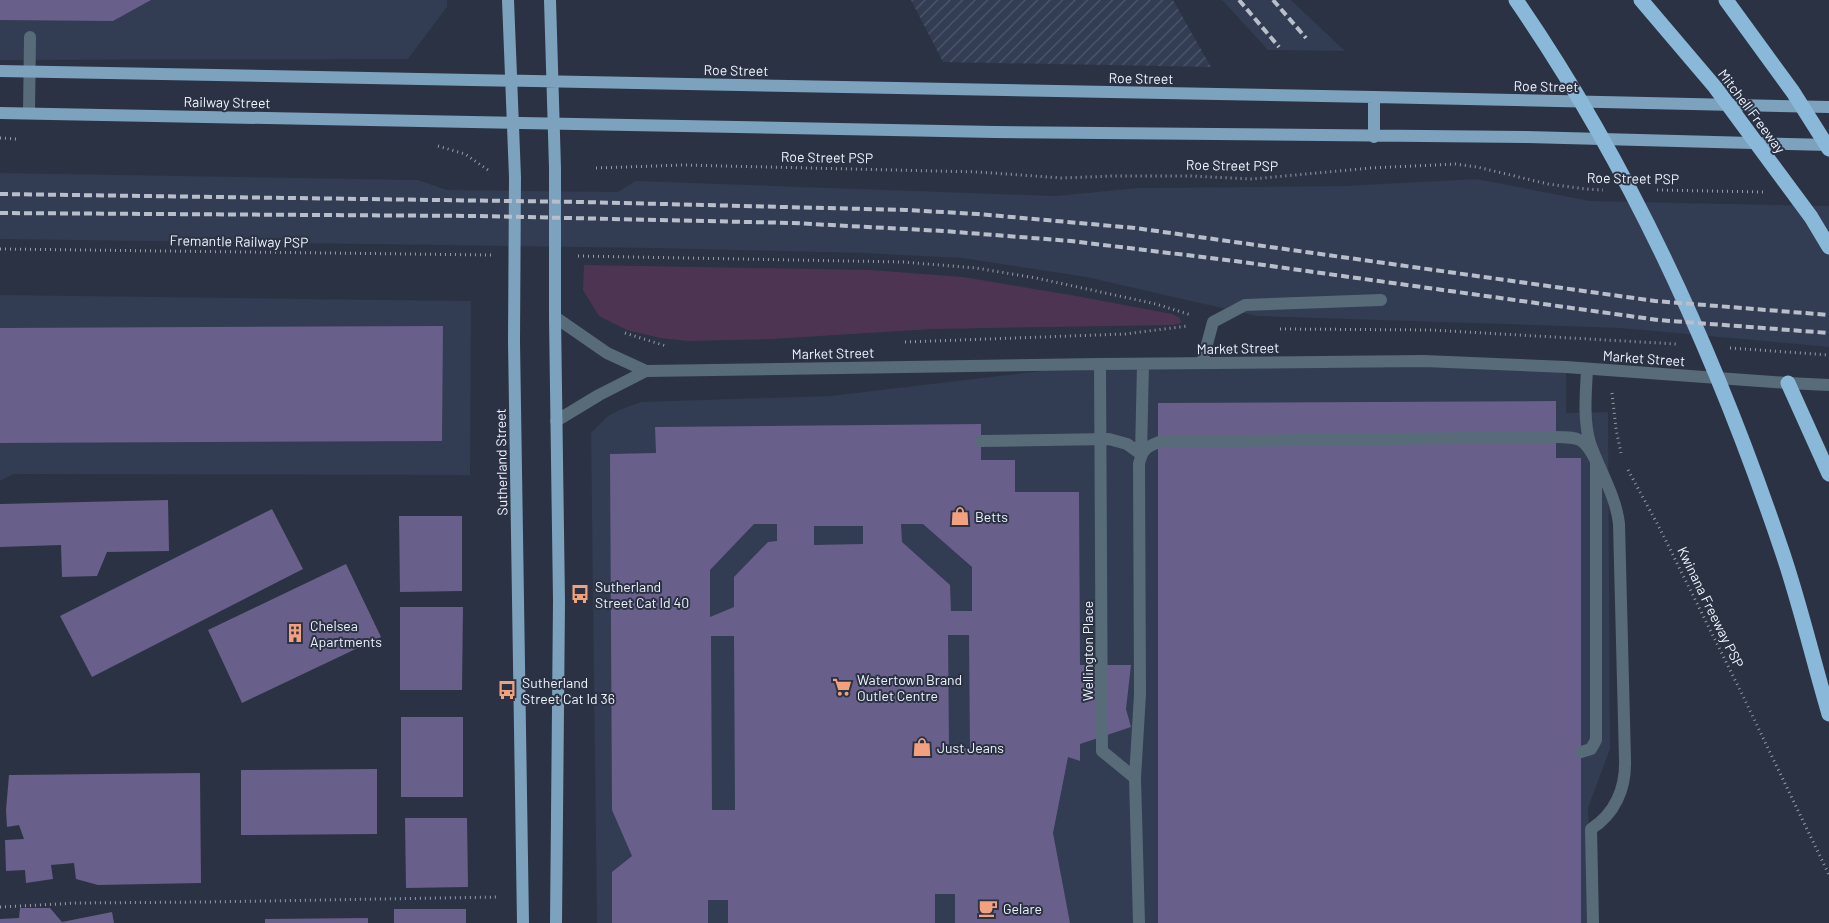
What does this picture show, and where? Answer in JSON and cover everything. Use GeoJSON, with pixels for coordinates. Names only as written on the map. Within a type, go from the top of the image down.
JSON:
{"type":"FeatureCollection","features":[{"type":"Feature","properties":{"kind":"highway"},"geometry":{"type":"LineString","coordinates":[[1516,0],[1578,98],[1632,194],[1675,279],[1712,362],[1752,463],[1783,554],[1829,714]]}},
{"type":"Feature","properties":{"kind":"highway","name":"Mitchell Freeway"},"geometry":{"type":"LineString","coordinates":[[1641,0],[1715,87],[1811,217],[1829,247]]}},
{"type":"Feature","properties":{"kind":"highway"},"geometry":{"type":"LineString","coordinates":[[1726,0],[1794,92],[1829,149]]}},
{"type":"Feature","properties":{"kind":"highway"},"geometry":{"type":"LineString","coordinates":[[1788,384],[1829,474]]}},
{"type":"Feature","properties":{"kind":"main road","name":"Sutherland Street"},"geometry":{"type":"LineString","coordinates":[[508,0],[515,177],[514,341],[523,923]]}},
{"type":"Feature","properties":{"kind":"main road"},"geometry":{"type":"LineString","coordinates":[[550,0],[555,168],[559,611],[556,923]]}},
{"type":"Feature","properties":{"kind":"main road","name":"Railway Street"},"geometry":{"type":"LineString","coordinates":[[0,71],[453,80]]}},
{"type":"Feature","properties":{"kind":"main road","name":"Roe Street"},"geometry":{"type":"LineString","coordinates":[[453,80],[1374,97],[1829,108]]}},
{"type":"Feature","properties":{"kind":"main road"},"geometry":{"type":"LineString","coordinates":[[1374,97],[1374,137]]}},
{"type":"Feature","properties":{"kind":"main road","name":"Railway Street"},"geometry":{"type":"LineString","coordinates":[[0,113],[513,123]]}},
{"type":"Feature","properties":{"kind":"main road"},"geometry":{"type":"LineString","coordinates":[[513,123],[995,132],[1528,137],[1829,145]]}},
{"type":"Feature","properties":{"kind":"street"},"geometry":{"type":"LineString","coordinates":[[29,113],[30,37]]}},
{"type":"Feature","properties":{"kind":"street"},"geometry":{"type":"LineString","coordinates":[[1202,363],[1213,322],[1245,305],[1381,300]]}},
{"type":"Feature","properties":{"kind":"street","name":"Market Street"},"geometry":{"type":"LineString","coordinates":[[555,317],[607,354],[646,372]]}},
{"type":"Feature","properties":{"kind":"street","name":"Market Street"},"geometry":{"type":"LineString","coordinates":[[556,421],[598,395],[646,372],[1424,360],[1611,370],[1788,384],[1829,384]]}},
{"type":"Feature","properties":{"kind":"street","name":"Wellington Place"},"geometry":{"type":"LineString","coordinates":[[1100,364],[1102,751],[1135,778]]}},
{"type":"Feature","properties":{"kind":"street"},"geometry":{"type":"LineString","coordinates":[[1139,923],[1135,778],[1140,694],[1139,464],[1141,454],[1143,364]]}},
{"type":"Feature","properties":{"kind":"street"},"geometry":{"type":"LineString","coordinates":[[1587,369],[1587,424],[1590,441],[1614,504],[1619,524],[1625,767],[1621,788],[1614,807],[1606,817],[1591,829],[1593,923]]}},
{"type":"Feature","properties":{"kind":"street"},"geometry":{"type":"LineString","coordinates":[[1141,454],[1147,447],[1159,442],[1573,437],[1587,444],[1596,461],[1596,740],[1591,749],[1581,752]]}},
{"type":"Feature","properties":{"kind":"street"},"geometry":{"type":"LineString","coordinates":[[981,441],[1109,439],[1127,444],[1141,454]]}},
{"type":"Feature","properties":{"kind":"path","name":"Roe Street PSP"},"geometry":{"type":"LineString","coordinates":[[596,168],[631,165],[683,165],[978,172],[1062,178],[1183,176],[1252,179],[1371,168],[1455,164],[1477,167],[1548,184],[1605,190]]}},
{"type":"Feature","properties":{"kind":"path","name":"Roe Street PSP"},"geometry":{"type":"LineString","coordinates":[[1653,190],[1766,192]]}},
{"type":"Feature","properties":{"kind":"path","name":"Fremantle Railway PSP"},"geometry":{"type":"LineString","coordinates":[[0,249],[478,254]]}},
{"type":"Feature","properties":{"kind":"path"},"geometry":{"type":"LineString","coordinates":[[895,342],[1125,334],[1213,322]]}},
{"type":"Feature","properties":{"kind":"path"},"geometry":{"type":"LineString","coordinates":[[625,333],[668,347]]}},
{"type":"Feature","properties":{"kind":"path"},"geometry":{"type":"LineString","coordinates":[[1610,340],[1616,429],[1621,454]]}},
{"type":"Feature","properties":{"kind":"path","name":"Kwinana Freeway PSP"},"geometry":{"type":"LineString","coordinates":[[1624,462],[1659,527],[1732,674],[1829,875]]}},
{"type":"Feature","properties":{"kind":"path"},"geometry":{"type":"LineString","coordinates":[[0,907],[77,903],[505,897]]}},
{"type":"Feature","properties":{"kind":"shaded area"},"geometry":{"type":"Polygon","coordinates":[[[0,0],[447,0],[447,7],[408,59],[0,60],[0,0]]]}},
{"type":"Feature","properties":{"kind":"shaded area"},"geometry":{"type":"Polygon","coordinates":[[[911,0],[1173,0],[1211,67],[943,62],[911,0]]]}},
{"type":"Feature","properties":{"kind":"shaded area"},"geometry":{"type":"Polygon","coordinates":[[[1222,0],[1291,0],[1345,51],[1268,50],[1222,0]]]}},
{"type":"Feature","properties":{"kind":"shaded area"},"geometry":{"type":"Polygon","coordinates":[[[0,173],[418,180],[447,190],[618,192],[635,181],[1055,196],[1138,188],[1345,186],[1477,179],[1590,201],[1829,206],[1829,347],[1621,328],[1257,316],[1086,277],[962,258],[862,253],[654,248],[0,239],[0,173]]]}},
{"type":"Feature","properties":{"kind":"shaded area"},"geometry":{"type":"Polygon","coordinates":[[[584,265],[870,270],[963,277],[1172,314],[1180,318],[1181,323],[1173,325],[932,329],[771,339],[689,341],[660,338],[627,330],[599,316],[583,290],[584,265]]]}},
{"type":"Feature","properties":{"kind":"shaded area"},"geometry":{"type":"Polygon","coordinates":[[[0,295],[471,301],[470,475],[13,474],[0,481],[0,295]]]}},
{"type":"Feature","properties":{"kind":"shaded area"},"geometry":{"type":"Polygon","coordinates":[[[1100,364],[1566,367],[1566,413],[1608,412],[1610,749],[1588,808],[1593,923],[597,923],[591,433],[608,416],[641,402],[830,396],[1100,364]]]}},
{"type":"Feature","properties":{"kind":"building"},"geometry":{"type":"Polygon","coordinates":[[[0,0],[151,0],[113,21],[0,20],[0,0]]]}},
{"type":"Feature","properties":{"kind":"building"},"geometry":{"type":"Polygon","coordinates":[[[443,326],[442,441],[0,443],[0,328],[443,326]]]}},
{"type":"Feature","properties":{"kind":"building"},"geometry":{"type":"Polygon","coordinates":[[[1556,401],[1556,458],[1581,458],[1581,923],[1158,923],[1158,403],[1556,401]]]}},
{"type":"Feature","properties":{"kind":"building","name":"Watertown Brand Outlet Centre"},"geometry":{"type":"Polygon","coordinates":[[[981,424],[981,460],[1015,460],[1015,492],[1079,492],[1080,665],[1131,665],[1126,709],[1131,727],[1080,744],[1080,761],[1068,757],[1053,833],[1070,923],[955,923],[955,894],[935,894],[935,923],[728,923],[728,900],[708,900],[708,923],[612,923],[612,872],[632,856],[612,810],[610,454],[656,453],[655,427],[981,424]],[[754,524],[710,570],[710,617],[734,607],[734,577],[768,542],[777,541],[777,524],[754,524]],[[901,524],[902,542],[950,585],[951,611],[972,611],[972,567],[923,524],[901,524]],[[814,526],[814,545],[863,544],[863,526],[814,526]],[[948,635],[949,748],[970,748],[969,635],[948,635]],[[711,636],[712,810],[735,810],[734,636],[711,636]]]}},
{"type":"Feature","properties":{"kind":"building"},"geometry":{"type":"Polygon","coordinates":[[[168,500],[169,551],[107,552],[97,576],[62,577],[61,545],[0,547],[0,504],[168,500]]]}},
{"type":"Feature","properties":{"kind":"building"},"geometry":{"type":"Polygon","coordinates":[[[272,509],[303,569],[92,677],[60,616],[272,509]]]}},
{"type":"Feature","properties":{"kind":"building","name":"Chelsea Apartments"},"geometry":{"type":"Polygon","coordinates":[[[399,516],[462,516],[462,591],[400,592],[399,516]]]}},
{"type":"Feature","properties":{"kind":"building","name":"Chelsea Apartments"},"geometry":{"type":"Polygon","coordinates":[[[346,564],[381,637],[242,703],[208,630],[346,564]]]}},
{"type":"Feature","properties":{"kind":"building","name":"Chelsea Apartments"},"geometry":{"type":"Polygon","coordinates":[[[400,607],[463,607],[462,690],[400,690],[400,607]]]}},
{"type":"Feature","properties":{"kind":"building"},"geometry":{"type":"Polygon","coordinates":[[[401,717],[463,717],[463,797],[401,797],[401,717]]]}},
{"type":"Feature","properties":{"kind":"building"},"geometry":{"type":"Polygon","coordinates":[[[377,769],[377,834],[241,835],[241,770],[377,769]]]}},
{"type":"Feature","properties":{"kind":"building"},"geometry":{"type":"Polygon","coordinates":[[[200,773],[201,883],[98,885],[76,879],[74,863],[51,865],[53,879],[26,883],[25,870],[6,871],[5,840],[24,839],[19,825],[7,827],[6,810],[9,775],[200,773]]]}},
{"type":"Feature","properties":{"kind":"building"},"geometry":{"type":"Polygon","coordinates":[[[405,818],[467,818],[468,887],[406,888],[405,818]]]}},
{"type":"Feature","properties":{"kind":"building"},"geometry":{"type":"Polygon","coordinates":[[[20,908],[50,908],[62,922],[112,912],[114,923],[0,923],[0,919],[19,918],[20,908]]]}},
{"type":"Feature","properties":{"kind":"building"},"geometry":{"type":"Polygon","coordinates":[[[394,909],[466,909],[466,923],[394,923],[394,909]]]}},
{"type":"Feature","properties":{"kind":"building"},"geometry":{"type":"Polygon","coordinates":[[[368,918],[368,923],[265,923],[265,919],[368,918]]]}},
{"type":"Feature","properties":{"kind":"railway"},"geometry":{"type":"LineString","coordinates":[[1239,0],[1279,47]]}},
{"type":"Feature","properties":{"kind":"railway"},"geometry":{"type":"LineString","coordinates":[[1273,0],[1306,38]]}},
{"type":"Feature","properties":{"kind":"railway"},"geometry":{"type":"LineString","coordinates":[[0,194],[582,202],[906,210],[978,214],[1135,228],[1655,301],[1829,315]]}},
{"type":"Feature","properties":{"kind":"railway"},"geometry":{"type":"LineString","coordinates":[[0,213],[479,216],[793,223],[943,231],[1071,241],[1235,261],[1658,320],[1829,333]]}},
{"type":"Feature","properties":{"kind":"place","name":"Betts"},"geometry":{"type":"Point","coordinates":[960,516]}},
{"type":"Feature","properties":{"kind":"place","name":"Sutherland Street Cat Id 40"},"geometry":{"type":"Point","coordinates":[580,594]}},
{"type":"Feature","properties":{"kind":"place","name":"Chelsea Apartments"},"geometry":{"type":"Point","coordinates":[295,633]}},
{"type":"Feature","properties":{"kind":"place","name":"Watertown Brand Outlet Centre"},"geometry":{"type":"Point","coordinates":[842,687]}},
{"type":"Feature","properties":{"kind":"place","name":"Sutherland Street Cat Id 36"},"geometry":{"type":"Point","coordinates":[507,690]}},
{"type":"Feature","properties":{"kind":"place","name":"Just Jeans"},"geometry":{"type":"Point","coordinates":[922,747]}},
{"type":"Feature","properties":{"kind":"place","name":"Gelare"},"geometry":{"type":"Point","coordinates":[988,908]}}]}
